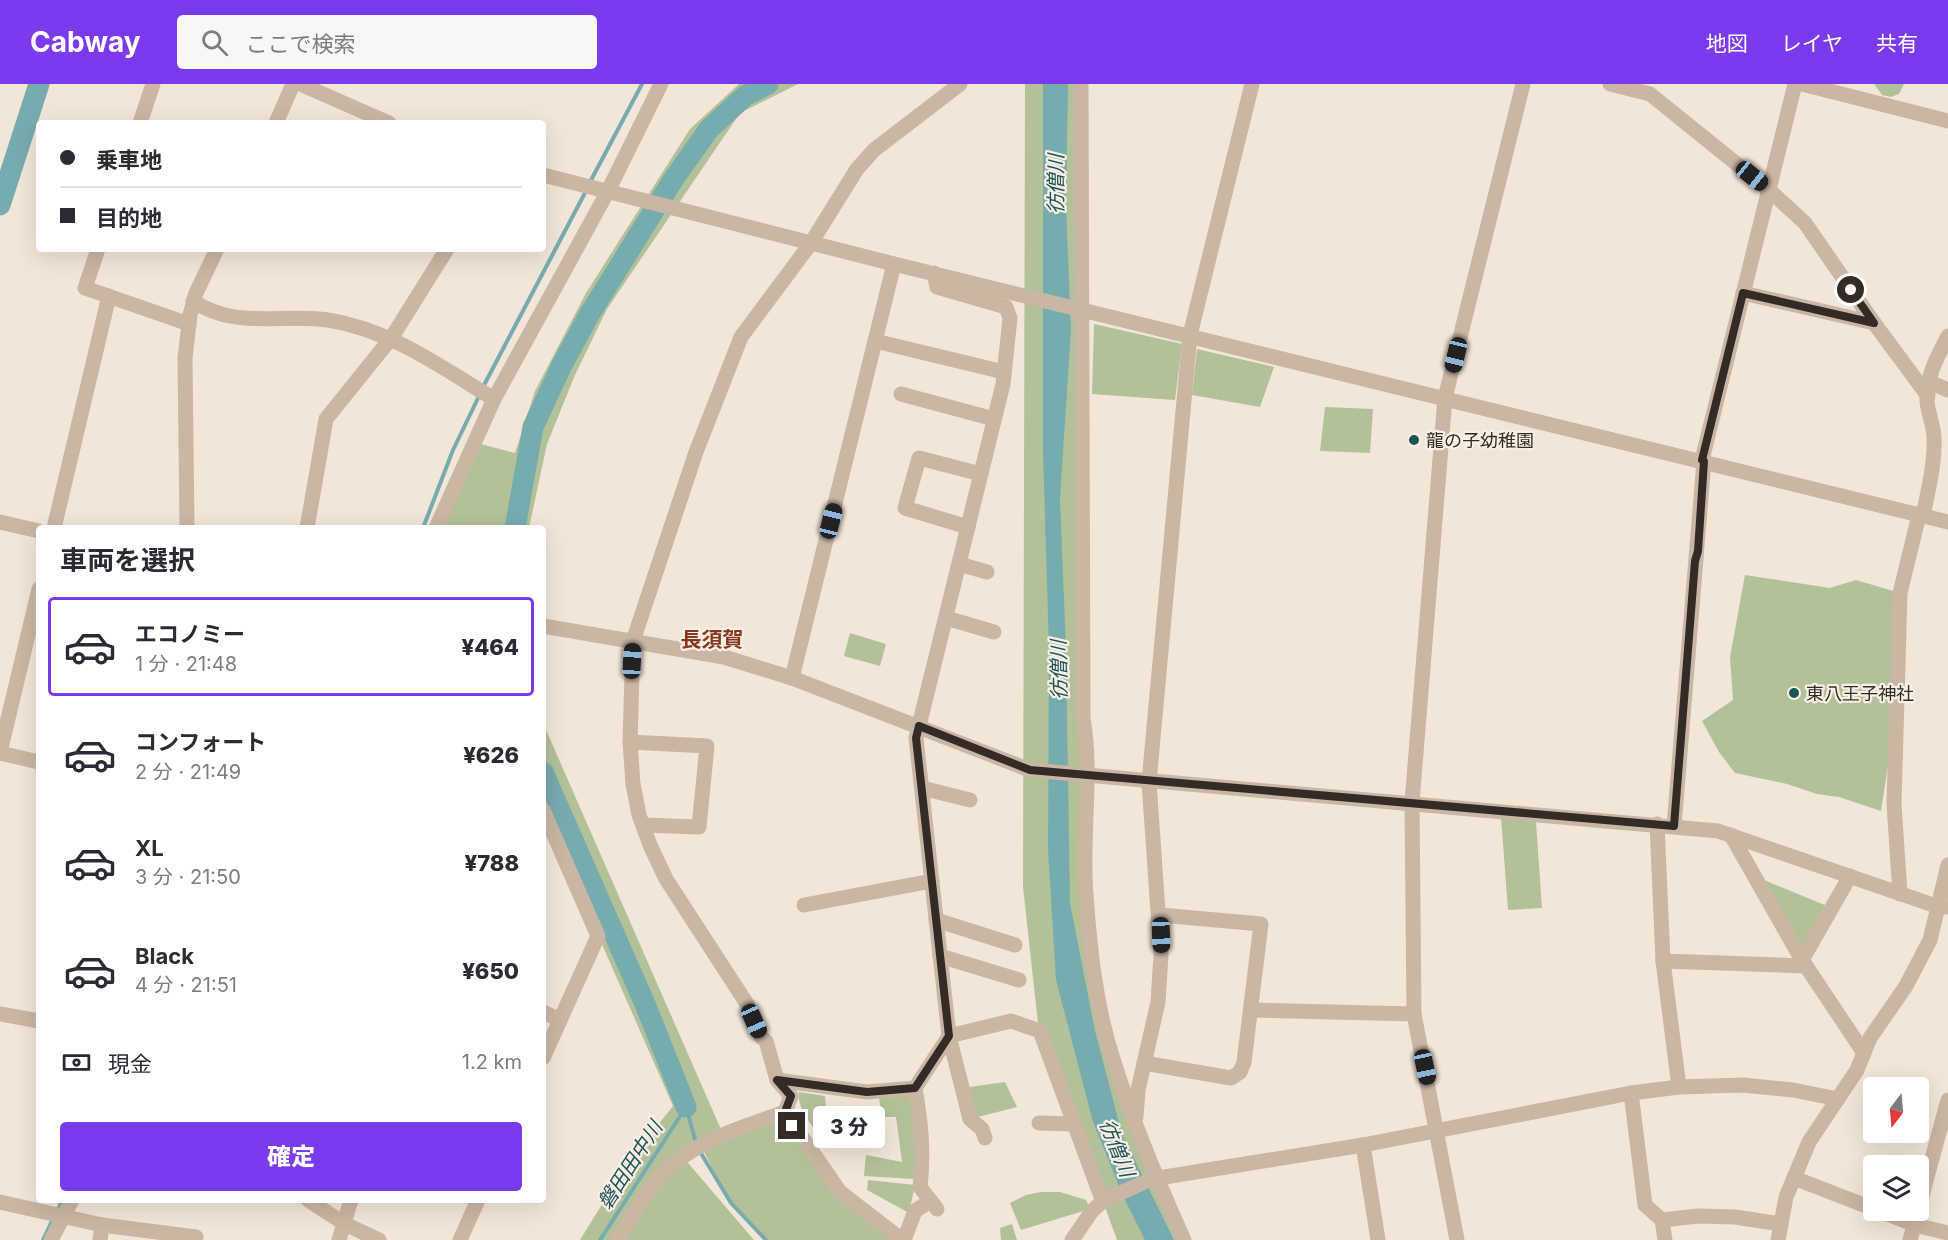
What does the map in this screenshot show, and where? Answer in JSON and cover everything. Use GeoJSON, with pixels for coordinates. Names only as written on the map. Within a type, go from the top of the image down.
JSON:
{"type":"FeatureCollection","features":[{"type":"Feature","properties":{"kind":"street"},"geometry":{"type":"LineString","coordinates":[[141,120],[153,84]]}},
{"type":"Feature","properties":{"kind":"street"},"geometry":{"type":"LineString","coordinates":[[277,120],[293,84]]}},
{"type":"Feature","properties":{"kind":"street"},"geometry":{"type":"LineString","coordinates":[[300,84],[382,120]]}},
{"type":"Feature","properties":{"kind":"street"},"geometry":{"type":"LineString","coordinates":[[437,525],[494,399],[608,190],[661,84]]}},
{"type":"Feature","properties":{"kind":"street"},"geometry":{"type":"LineString","coordinates":[[617,1240],[652,1188],[670,1167],[687,1153],[723,1134],[785,1112],[791,1096],[777,1080],[766,1041],[761,1037],[747,1004],[666,879],[643,825],[633,784],[630,742],[633,641],[696,452],[741,337],[811,243],[857,169],[874,150],[960,84]]}},
{"type":"Feature","properties":{"kind":"street"},"geometry":{"type":"LineString","coordinates":[[1081,84],[1079,308],[1084,871],[1095,980],[1113,1060],[1155,1179],[1184,1240]]}},
{"type":"Feature","properties":{"kind":"street"},"geometry":{"type":"LineString","coordinates":[[1136,1124],[1138,1090],[1158,1002],[1161,956],[1160,915],[1149,782],[1190,336],[1252,84]]}},
{"type":"Feature","properties":{"kind":"street"},"geometry":{"type":"LineString","coordinates":[[1457,1240],[1414,1014],[1412,802],[1446,398],[1523,84]]}},
{"type":"Feature","properties":{"kind":"street"},"geometry":{"type":"LineString","coordinates":[[1610,84],[1650,94],[1769,190],[1805,223],[1874,323],[1928,389],[1948,390]]}},
{"type":"Feature","properties":{"kind":"street"},"geometry":{"type":"LineString","coordinates":[[1674,826],[1703,460],[1795,84]]}},
{"type":"Feature","properties":{"kind":"street"},"geometry":{"type":"LineString","coordinates":[[1802,84],[1948,121]]}},
{"type":"Feature","properties":{"kind":"street"},"geometry":{"type":"LineString","coordinates":[[546,176],[894,264],[1703,460],[1948,522]]}},
{"type":"Feature","properties":{"kind":"street"},"geometry":{"type":"LineString","coordinates":[[97,252],[85,288],[189,324]]}},
{"type":"Feature","properties":{"kind":"street"},"geometry":{"type":"LineString","coordinates":[[187,525],[185,358],[194,301],[216,252]]}},
{"type":"Feature","properties":{"kind":"street"},"geometry":{"type":"LineString","coordinates":[[308,525],[326,419],[392,337],[445,252]]}},
{"type":"Feature","properties":{"kind":"street"},"geometry":{"type":"LineString","coordinates":[[792,678],[894,264]]}},
{"type":"Feature","properties":{"kind":"street"},"geometry":{"type":"LineString","coordinates":[[934,273],[937,287],[1006,307],[1010,318],[1004,372],[994,418],[916,738],[949,1036],[970,1119],[982,1129],[985,1138]]}},
{"type":"Feature","properties":{"kind":"street"},"geometry":{"type":"LineString","coordinates":[[1743,293],[1874,323]]}},
{"type":"Feature","properties":{"kind":"street"},"geometry":{"type":"LineString","coordinates":[[55,525],[109,296]]}},
{"type":"Feature","properties":{"kind":"street"},"geometry":{"type":"LineString","coordinates":[[194,301],[228,317],[254,320],[328,320],[392,337],[494,399]]}},
{"type":"Feature","properties":{"kind":"street"},"geometry":{"type":"LineString","coordinates":[[1900,894],[1894,804],[1900,593],[1933,464],[1934,437],[1928,389],[1934,361],[1948,336]]}},
{"type":"Feature","properties":{"kind":"street"},"geometry":{"type":"LineString","coordinates":[[875,341],[1004,372]]}},
{"type":"Feature","properties":{"kind":"street"},"geometry":{"type":"LineString","coordinates":[[901,394],[994,418]]}},
{"type":"Feature","properties":{"kind":"street"},"geometry":{"type":"LineString","coordinates":[[968,527],[905,508],[919,458],[981,474]]}},
{"type":"Feature","properties":{"kind":"street"},"geometry":{"type":"LineString","coordinates":[[0,522],[36,530]]}},
{"type":"Feature","properties":{"kind":"street"},"geometry":{"type":"LineString","coordinates":[[959,564],[987,572]]}},
{"type":"Feature","properties":{"kind":"street"},"geometry":{"type":"LineString","coordinates":[[36,602],[0,753],[36,761]]}},
{"type":"Feature","properties":{"kind":"street"},"geometry":{"type":"LineString","coordinates":[[946,618],[994,632]]}},
{"type":"Feature","properties":{"kind":"street"},"geometry":{"type":"LineString","coordinates":[[546,626],[724,657],[792,678],[1030,770],[1674,826],[1731,835],[1944,908]]}},
{"type":"Feature","properties":{"kind":"street"},"geometry":{"type":"LineString","coordinates":[[630,742],[706,746],[699,827],[643,825]]}},
{"type":"Feature","properties":{"kind":"street"},"geometry":{"type":"LineString","coordinates":[[922,788],[970,800]]}},
{"type":"Feature","properties":{"kind":"street"},"geometry":{"type":"LineString","coordinates":[[546,817],[598,936],[546,1051]]}},
{"type":"Feature","properties":{"kind":"street"},"geometry":{"type":"LineString","coordinates":[[1657,824],[1663,961],[1679,1087]]}},
{"type":"Feature","properties":{"kind":"street"},"geometry":{"type":"LineString","coordinates":[[1731,835],[1804,963],[1864,1053]]}},
{"type":"Feature","properties":{"kind":"street"},"geometry":{"type":"LineString","coordinates":[[1778,1240],[1786,1197],[1809,1142],[1857,1071],[1870,1038],[1917,969],[1944,908],[1948,865]]}},
{"type":"Feature","properties":{"kind":"street"},"geometry":{"type":"LineString","coordinates":[[1804,963],[1851,876]]}},
{"type":"Feature","properties":{"kind":"street"},"geometry":{"type":"LineString","coordinates":[[804,905],[932,881]]}},
{"type":"Feature","properties":{"kind":"street"},"geometry":{"type":"LineString","coordinates":[[1144,1063],[1231,1078],[1240,1072],[1244,1062],[1261,924],[1160,915]]}},
{"type":"Feature","properties":{"kind":"street"},"geometry":{"type":"LineString","coordinates":[[936,920],[1015,945]]}},
{"type":"Feature","properties":{"kind":"street"},"geometry":{"type":"LineString","coordinates":[[940,956],[1019,980]]}},
{"type":"Feature","properties":{"kind":"street"},"geometry":{"type":"LineString","coordinates":[[1663,961],[1804,963]]}},
{"type":"Feature","properties":{"kind":"street"},"geometry":{"type":"LineString","coordinates":[[1251,1010],[1414,1014]]}},
{"type":"Feature","properties":{"kind":"street"},"geometry":{"type":"LineString","coordinates":[[546,1013],[560,1020]]}},
{"type":"Feature","properties":{"kind":"street"},"geometry":{"type":"LineString","coordinates":[[0,1014],[36,1020]]}},
{"type":"Feature","properties":{"kind":"street"},"geometry":{"type":"LineString","coordinates":[[785,1112],[840,1192],[903,1240],[915,1211],[934,1205],[920,1187],[923,1139],[915,1088],[949,1036],[1011,1021],[1040,1031],[1103,1201]]}},
{"type":"Feature","properties":{"kind":"street"},"geometry":{"type":"LineString","coordinates":[[777,1080],[867,1092],[915,1088]]}},
{"type":"Feature","properties":{"kind":"street"},"geometry":{"type":"LineString","coordinates":[[1072,1240],[1092,1211],[1103,1201],[1155,1179],[1437,1131],[1631,1093],[1679,1087],[1743,1085],[1793,1090],[1838,1099]]}},
{"type":"Feature","properties":{"kind":"street"},"geometry":{"type":"LineString","coordinates":[[1631,1093],[1645,1205],[1662,1220],[1665,1240]]}},
{"type":"Feature","properties":{"kind":"street"},"geometry":{"type":"LineString","coordinates":[[1929,1170],[1948,1100]]}},
{"type":"Feature","properties":{"kind":"street"},"geometry":{"type":"LineString","coordinates":[[1039,1123],[1073,1124]]}},
{"type":"Feature","properties":{"kind":"street"},"geometry":{"type":"LineString","coordinates":[[1363,1144],[1378,1240]]}},
{"type":"Feature","properties":{"kind":"street"},"geometry":{"type":"LineString","coordinates":[[1794,1178],[1863,1205]]}},
{"type":"Feature","properties":{"kind":"street"},"geometry":{"type":"LineString","coordinates":[[0,1203],[63,1216],[101,1233],[196,1237]]}},
{"type":"Feature","properties":{"kind":"street"},"geometry":{"type":"LineString","coordinates":[[51,1240],[70,1203]]}},
{"type":"Feature","properties":{"kind":"street"},"geometry":{"type":"LineString","coordinates":[[313,1203],[345,1224],[379,1240]]}},
{"type":"Feature","properties":{"kind":"street"},"geometry":{"type":"LineString","coordinates":[[339,1240],[350,1203]]}},
{"type":"Feature","properties":{"kind":"street"},"geometry":{"type":"LineString","coordinates":[[460,1240],[477,1203]]}},
{"type":"Feature","properties":{"kind":"street"},"geometry":{"type":"LineString","coordinates":[[1662,1220],[1726,1216],[1781,1224]]}},
{"type":"Feature","properties":{"kind":"street"},"geometry":{"type":"LineString","coordinates":[[1915,1221],[1948,1233]]}},
{"type":"Feature","properties":{"kind":"green space"},"geometry":{"type":"Polygon","coordinates":[[[739,84],[798,84],[740,113],[607,309],[575,375],[547,444],[530,525],[440,525],[473,442],[515,453],[535,391],[586,293],[690,129],[739,84]]]}},
{"type":"Feature","properties":{"kind":"green space"},"geometry":{"type":"Polygon","coordinates":[[[1025,84],[1078,84],[1089,952],[1131,1129],[1184,1240],[1117,1240],[1038,1023],[1023,887],[1025,84]]]}},
{"type":"Feature","properties":{"kind":"green space"},"geometry":{"type":"Polygon","coordinates":[[[1874,84],[1904,84],[1899,94],[1891,97],[1882,95],[1874,84]]]}},
{"type":"Feature","properties":{"kind":"green space"},"geometry":{"type":"Polygon","coordinates":[[[1094,324],[1182,344],[1175,400],[1092,394],[1094,324]]]}},
{"type":"Feature","properties":{"kind":"green space"},"geometry":{"type":"Polygon","coordinates":[[[1197,349],[1274,367],[1260,407],[1192,395],[1197,349]]]}},
{"type":"Feature","properties":{"kind":"green space"},"geometry":{"type":"Polygon","coordinates":[[[1325,407],[1373,409],[1370,453],[1320,451],[1325,407]]]}},
{"type":"Feature","properties":{"kind":"green space"},"geometry":{"type":"Polygon","coordinates":[[[1745,575],[1830,588],[1856,580],[1900,593],[1897,706],[1881,811],[1839,797],[1817,794],[1787,784],[1735,773],[1719,752],[1702,721],[1733,700],[1730,657],[1745,575]]]}},
{"type":"Feature","properties":{"kind":"green space"},"geometry":{"type":"Polygon","coordinates":[[[850,633],[886,644],[880,666],[844,656],[850,633]]]}},
{"type":"Feature","properties":{"kind":"green space"},"geometry":{"type":"Polygon","coordinates":[[[546,730],[723,1134],[785,1112],[831,1190],[895,1240],[766,1240],[727,1197],[701,1146],[683,1157],[754,1240],[580,1240],[627,1164],[673,1106],[546,817],[546,730]]]}},
{"type":"Feature","properties":{"kind":"green space"},"geometry":{"type":"Polygon","coordinates":[[[1501,817],[1536,822],[1542,908],[1508,910],[1501,817]]]}},
{"type":"Feature","properties":{"kind":"green space"},"geometry":{"type":"Polygon","coordinates":[[[1754,876],[1832,908],[1802,960],[1754,876]]]}},
{"type":"Feature","properties":{"kind":"green space"},"geometry":{"type":"Polygon","coordinates":[[[1005,1082],[1017,1107],[970,1119],[962,1088],[1005,1082]]]}},
{"type":"Feature","properties":{"kind":"green space"},"geometry":{"type":"Polygon","coordinates":[[[799,1092],[825,1096],[828,1138],[820,1138],[809,1122],[800,1104],[799,1092]]]}},
{"type":"Feature","properties":{"kind":"green space"},"geometry":{"type":"Polygon","coordinates":[[[910,1094],[918,1137],[914,1179],[864,1176],[866,1155],[902,1162],[896,1117],[882,1117],[879,1097],[910,1094]]]}},
{"type":"Feature","properties":{"kind":"green space"},"geometry":{"type":"Polygon","coordinates":[[[868,1180],[915,1185],[909,1213],[867,1190],[868,1180]]]}},
{"type":"Feature","properties":{"kind":"green space"},"geometry":{"type":"Polygon","coordinates":[[[1060,1192],[1086,1200],[1090,1209],[1021,1230],[1010,1203],[1026,1195],[1060,1192]]]}},
{"type":"Feature","properties":{"kind":"green space"},"geometry":{"type":"Polygon","coordinates":[[[1012,1224],[1017,1240],[1001,1240],[1000,1228],[1012,1224]]]}},
{"type":"Feature","properties":{"kind":"water","name":"彷僧川"},"geometry":{"type":"Polygon","coordinates":[[[1043,84],[1068,84],[1066,206],[1071,329],[1060,499],[1066,649],[1070,903],[1095,1031],[1122,1134],[1174,1240],[1145,1240],[1123,1196],[1093,1122],[1056,980],[1048,850],[1049,649],[1043,453],[1043,84]]]}},
{"type":"Feature","properties":{"kind":"waterway"},"geometry":{"type":"LineString","coordinates":[[0,205],[39,84]]}},
{"type":"Feature","properties":{"kind":"waterway"},"geometry":{"type":"LineString","coordinates":[[590,182],[642,84]]}},
{"type":"Feature","properties":{"kind":"waterway"},"geometry":{"type":"LineString","coordinates":[[516,525],[533,427],[589,315],[673,180],[709,129],[745,96],[768,84]]}},
{"type":"Feature","properties":{"kind":"waterway"},"geometry":{"type":"LineString","coordinates":[[483,387],[587,189]]}},
{"type":"Feature","properties":{"kind":"waterway"},"geometry":{"type":"LineString","coordinates":[[424,525],[453,450],[480,394]]}},
{"type":"Feature","properties":{"kind":"waterway"},"geometry":{"type":"LineString","coordinates":[[546,779],[645,1004],[686,1107]]}},
{"type":"Feature","properties":{"kind":"waterway"},"geometry":{"type":"LineString","coordinates":[[686,1107],[696,1143]]}},
{"type":"Feature","properties":{"kind":"waterway","name":"磐田田中川"},"geometry":{"type":"LineString","coordinates":[[600,1240],[686,1107]]}},
{"type":"Feature","properties":{"kind":"waterway"},"geometry":{"type":"LineString","coordinates":[[699,1150],[731,1203],[766,1240]]}},
{"type":"Feature","properties":{"kind":"waterway"},"geometry":{"type":"LineString","coordinates":[[58,1210],[61,1203]]}},
{"type":"Feature","properties":{"kind":"waterway"},"geometry":{"type":"LineString","coordinates":[[43,1240],[53,1219]]}},
{"type":"Feature","properties":{"kind":"place","name":"龍の子幼稚園"},"geometry":{"type":"Point","coordinates":[1414,440]}},
{"type":"Feature","properties":{"kind":"place","name":"東八王子神社"},"geometry":{"type":"Point","coordinates":[1794,693]}},
{"type":"Feature","properties":{"kind":"district","name":"長須賀"},"geometry":{"type":"Point","coordinates":[712,639]}},
{"type":"Feature","properties":{"kind":"route"},"geometry":{"type":"LineString","coordinates":[[792,1126],[785,1112],[791,1096],[777,1080],[867,1092],[915,1088],[949,1036],[916,738],[919,726],[1030,770],[1674,826],[1695,561],[1698,551],[1704,461],[1702,460],[1743,293],[1874,323],[1851,290]]}}]}
